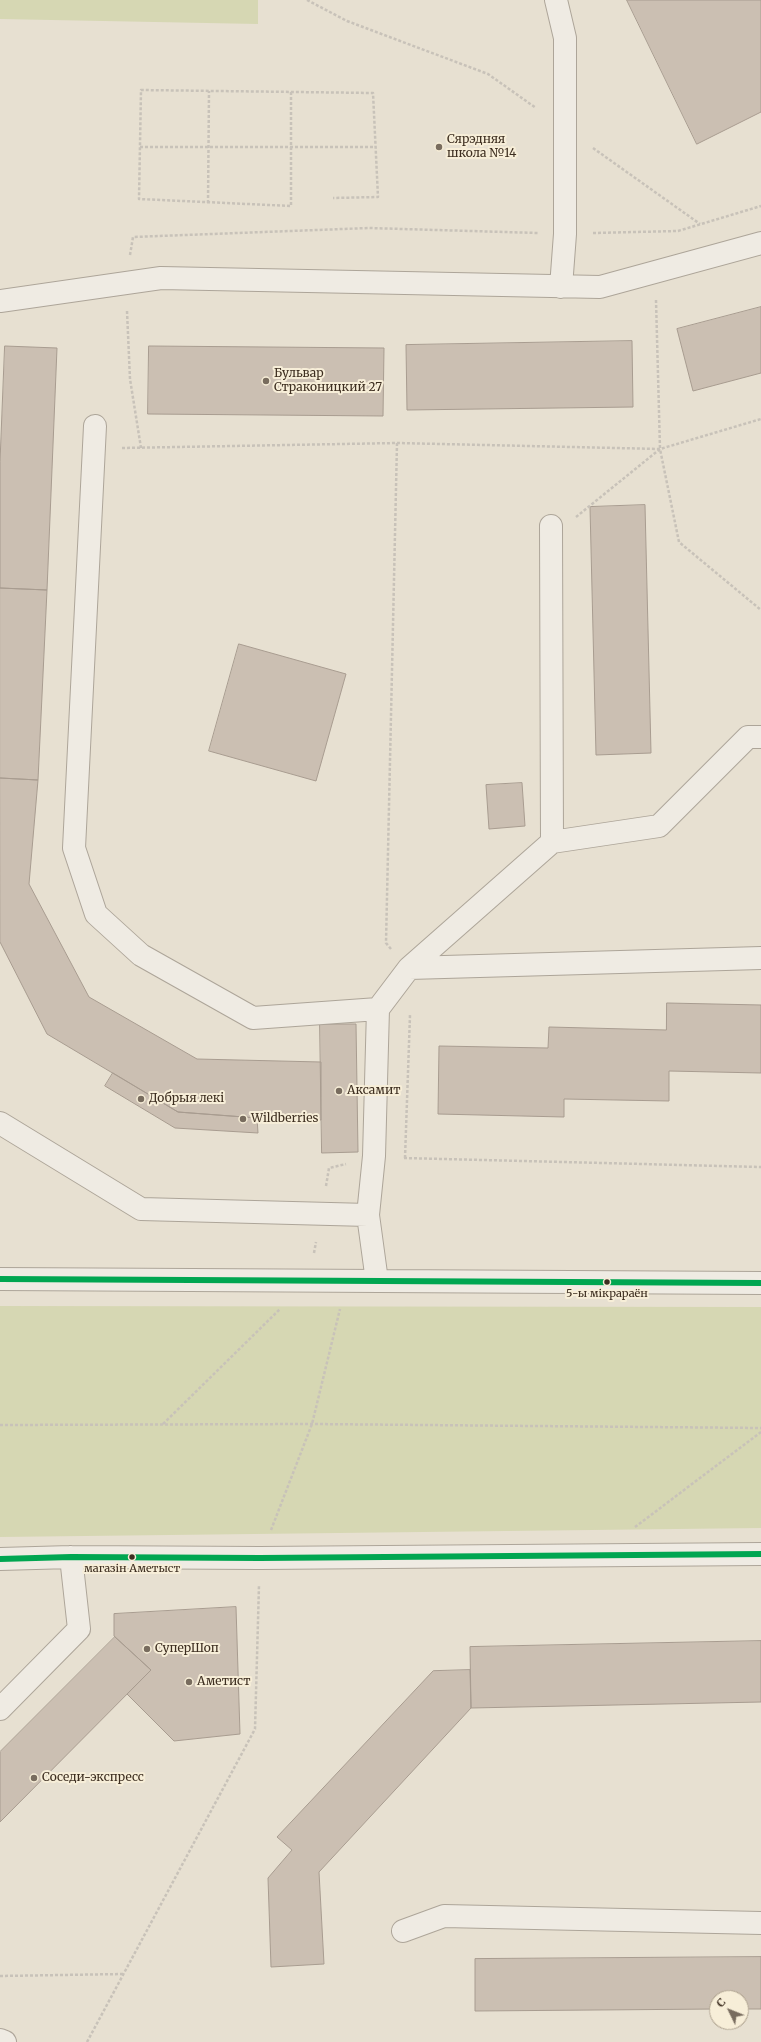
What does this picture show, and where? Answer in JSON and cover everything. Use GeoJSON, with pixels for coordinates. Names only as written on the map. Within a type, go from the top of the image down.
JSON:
{"type":"FeatureCollection","features":[{"type":"Feature","properties":{"kind":"street"},"geometry":{"type":"LineString","coordinates":[[556,0],[565,38],[565,234],[561,286]]}},
{"type":"Feature","properties":{"kind":"street"},"geometry":{"type":"LineString","coordinates":[[0,301],[161,278],[600,287],[656,274],[761,244]]}},
{"type":"Feature","properties":{"kind":"street"},"geometry":{"type":"LineString","coordinates":[[94,437],[74,848],[96,914],[141,955],[253,1018],[378,1009]]}},
{"type":"Feature","properties":{"kind":"street"},"geometry":{"type":"LineString","coordinates":[[551,526],[552,842]]}},
{"type":"Feature","properties":{"kind":"street"},"geometry":{"type":"LineString","coordinates":[[377,1281],[368,1215],[374,1156],[378,1009],[409,968],[552,842],[659,826],[748,737],[761,737]]}},
{"type":"Feature","properties":{"kind":"street"},"geometry":{"type":"LineString","coordinates":[[409,968],[761,958]]}},
{"type":"Feature","properties":{"kind":"street"},"geometry":{"type":"LineString","coordinates":[[0,1123],[141,1210],[368,1215]]}},
{"type":"Feature","properties":{"kind":"street"},"geometry":{"type":"LineString","coordinates":[[0,1279],[761,1283]]}},
{"type":"Feature","properties":{"kind":"street"},"geometry":{"type":"LineString","coordinates":[[0,1560],[71,1557],[260,1558],[761,1554]]}},
{"type":"Feature","properties":{"kind":"street"},"geometry":{"type":"LineString","coordinates":[[0,1709],[79,1629],[71,1557]]}},
{"type":"Feature","properties":{"kind":"street"},"geometry":{"type":"LineString","coordinates":[[403,1931],[444,1916],[761,1923]]}},
{"type":"Feature","properties":{"kind":"street"},"geometry":{"type":"LineString","coordinates":[[0,2040],[5,2042]]}},
{"type":"Feature","properties":{"kind":"path"},"geometry":{"type":"LineString","coordinates":[[307,0],[347,21],[488,74],[700,224]]}},
{"type":"Feature","properties":{"kind":"path"},"geometry":{"type":"LineString","coordinates":[[291,92],[291,206],[139,199],[141,90],[373,93],[378,197],[332,198]]}},
{"type":"Feature","properties":{"kind":"path"},"geometry":{"type":"LineString","coordinates":[[208,203],[209,91]]}},
{"type":"Feature","properties":{"kind":"path"},"geometry":{"type":"LineString","coordinates":[[140,147],[376,147]]}},
{"type":"Feature","properties":{"kind":"path"},"geometry":{"type":"LineString","coordinates":[[674,237],[678,231]]}},
{"type":"Feature","properties":{"kind":"path"},"geometry":{"type":"LineString","coordinates":[[656,274],[660,449],[679,542],[761,610]]}},
{"type":"Feature","properties":{"kind":"path"},"geometry":{"type":"LineString","coordinates":[[94,437],[660,449],[761,419]]}},
{"type":"Feature","properties":{"kind":"path"},"geometry":{"type":"LineString","coordinates":[[397,443],[386,943],[409,968]]}},
{"type":"Feature","properties":{"kind":"path"},"geometry":{"type":"LineString","coordinates":[[374,1156],[761,1167]]}},
{"type":"Feature","properties":{"kind":"path"},"geometry":{"type":"LineString","coordinates":[[87,2042],[255,1729],[260,1558],[312,1424],[347,1281]]}},
{"type":"Feature","properties":{"kind":"path"},"geometry":{"type":"LineString","coordinates":[[0,1425],[312,1424],[761,1428]]}},
{"type":"Feature","properties":{"kind":"path"},"geometry":{"type":"LineString","coordinates":[[598,1555],[761,1432]]}},
{"type":"Feature","properties":{"kind":"path"},"geometry":{"type":"LineString","coordinates":[[0,1976],[124,1974]]}},
{"type":"Feature","properties":{"kind":"green space"},"geometry":{"type":"Polygon","coordinates":[[[0,0],[258,0],[258,24],[0,19],[0,0]]]}},
{"type":"Feature","properties":{"kind":"green space"},"geometry":{"type":"Polygon","coordinates":[[[0,1306],[761,1307],[761,1528],[0,1537],[0,1306]]]}},
{"type":"Feature","properties":{"kind":"building"},"geometry":{"type":"Polygon","coordinates":[[[627,0],[761,0],[761,112],[697,144],[627,0]]]}},
{"type":"Feature","properties":{"kind":"building"},"geometry":{"type":"Polygon","coordinates":[[[761,307],[761,373],[693,391],[677,329],[761,307]]]}},
{"type":"Feature","properties":{"kind":"building"},"geometry":{"type":"Polygon","coordinates":[[[632,341],[633,407],[407,410],[406,345],[632,341]]]}},
{"type":"Feature","properties":{"kind":"building"},"geometry":{"type":"Polygon","coordinates":[[[5,346],[57,348],[47,590],[0,588],[0,462],[5,346]]]}},
{"type":"Feature","properties":{"kind":"building","name":"Бульвар Страконицкий 27"},"geometry":{"type":"Polygon","coordinates":[[[149,346],[384,348],[383,416],[148,414],[149,346]]]}},
{"type":"Feature","properties":{"kind":"building"},"geometry":{"type":"Polygon","coordinates":[[[645,505],[651,753],[596,755],[590,507],[645,505]]]}},
{"type":"Feature","properties":{"kind":"building"},"geometry":{"type":"Polygon","coordinates":[[[0,588],[47,590],[38,780],[0,778],[0,588]]]}},
{"type":"Feature","properties":{"kind":"building"},"geometry":{"type":"Polygon","coordinates":[[[239,644],[346,674],[316,781],[209,751],[239,644]]]}},
{"type":"Feature","properties":{"kind":"building"},"geometry":{"type":"Polygon","coordinates":[[[0,778],[38,780],[29,884],[89,997],[197,1059],[321,1062],[321,1120],[257,1118],[178,1112],[47,1034],[0,942],[0,778]]]}},
{"type":"Feature","properties":{"kind":"building"},"geometry":{"type":"Polygon","coordinates":[[[522,783],[525,826],[489,829],[486,785],[522,783]]]}},
{"type":"Feature","properties":{"kind":"building"},"geometry":{"type":"Polygon","coordinates":[[[667,1003],[761,1005],[761,1073],[669,1071],[669,1101],[564,1099],[564,1117],[438,1114],[439,1046],[548,1048],[549,1027],[666,1030],[667,1003]]]}},
{"type":"Feature","properties":{"kind":"building","name":"Аксамит"},"geometry":{"type":"Polygon","coordinates":[[[320,1024],[356,1024],[358,1152],[322,1153],[320,1024]]]}},
{"type":"Feature","properties":{"kind":"building","name":"Добрыя лекi"},"geometry":{"type":"Polygon","coordinates":[[[113,1073],[178,1112],[257,1118],[258,1133],[175,1128],[105,1086],[113,1073]]]}},
{"type":"Feature","properties":{"kind":"building","name":"Аметист"},"geometry":{"type":"Polygon","coordinates":[[[236,1607],[240,1734],[174,1741],[127,1694],[151,1670],[114,1636],[114,1614],[236,1607]]]}},
{"type":"Feature","properties":{"kind":"building"},"geometry":{"type":"Polygon","coordinates":[[[115,1637],[151,1670],[0,1822],[0,1752],[115,1637]]]}},
{"type":"Feature","properties":{"kind":"building"},"geometry":{"type":"Polygon","coordinates":[[[761,1641],[761,1702],[471,1708],[470,1647],[761,1641]]]}},
{"type":"Feature","properties":{"kind":"building"},"geometry":{"type":"Polygon","coordinates":[[[470,1670],[471,1708],[319,1872],[324,1964],[271,1967],[268,1878],[292,1850],[277,1837],[433,1671],[470,1670]]]}},
{"type":"Feature","properties":{"kind":"building"},"geometry":{"type":"Polygon","coordinates":[[[761,1957],[761,2009],[749,2009],[749,1990],[709,1990],[709,2009],[475,2011],[475,1959],[761,1957]]]}},
{"type":"Feature","properties":{"kind":"transit line"},"geometry":{"type":"LineString","coordinates":[[0,1279],[761,1283]]}},
{"type":"Feature","properties":{"kind":"transit line"},"geometry":{"type":"LineString","coordinates":[[0,1559],[71,1557],[260,1558],[761,1554]]}},
{"type":"Feature","properties":{"kind":"place","name":"Сярэдняя школа №14"},"geometry":{"type":"Point","coordinates":[439,147]}},
{"type":"Feature","properties":{"kind":"place","name":"Бульвар Страконицкий 27"},"geometry":{"type":"Point","coordinates":[266,381]}},
{"type":"Feature","properties":{"kind":"place","name":"Аксамит"},"geometry":{"type":"Point","coordinates":[339,1091]}},
{"type":"Feature","properties":{"kind":"place","name":"Добрыя лекi"},"geometry":{"type":"Point","coordinates":[141,1099]}},
{"type":"Feature","properties":{"kind":"place","name":"Wildberries"},"geometry":{"type":"Point","coordinates":[243,1119]}},
{"type":"Feature","properties":{"kind":"place","name":"5-ы мікрараён"},"geometry":{"type":"Point","coordinates":[607,1282]}},
{"type":"Feature","properties":{"kind":"place","name":"магазін Аметыст"},"geometry":{"type":"Point","coordinates":[132,1557]}},
{"type":"Feature","properties":{"kind":"place","name":"СуперШоп"},"geometry":{"type":"Point","coordinates":[147,1649]}},
{"type":"Feature","properties":{"kind":"place","name":"Аметист"},"geometry":{"type":"Point","coordinates":[189,1682]}},
{"type":"Feature","properties":{"kind":"place","name":"Соседи-экспресс"},"geometry":{"type":"Point","coordinates":[34,1778]}}]}
